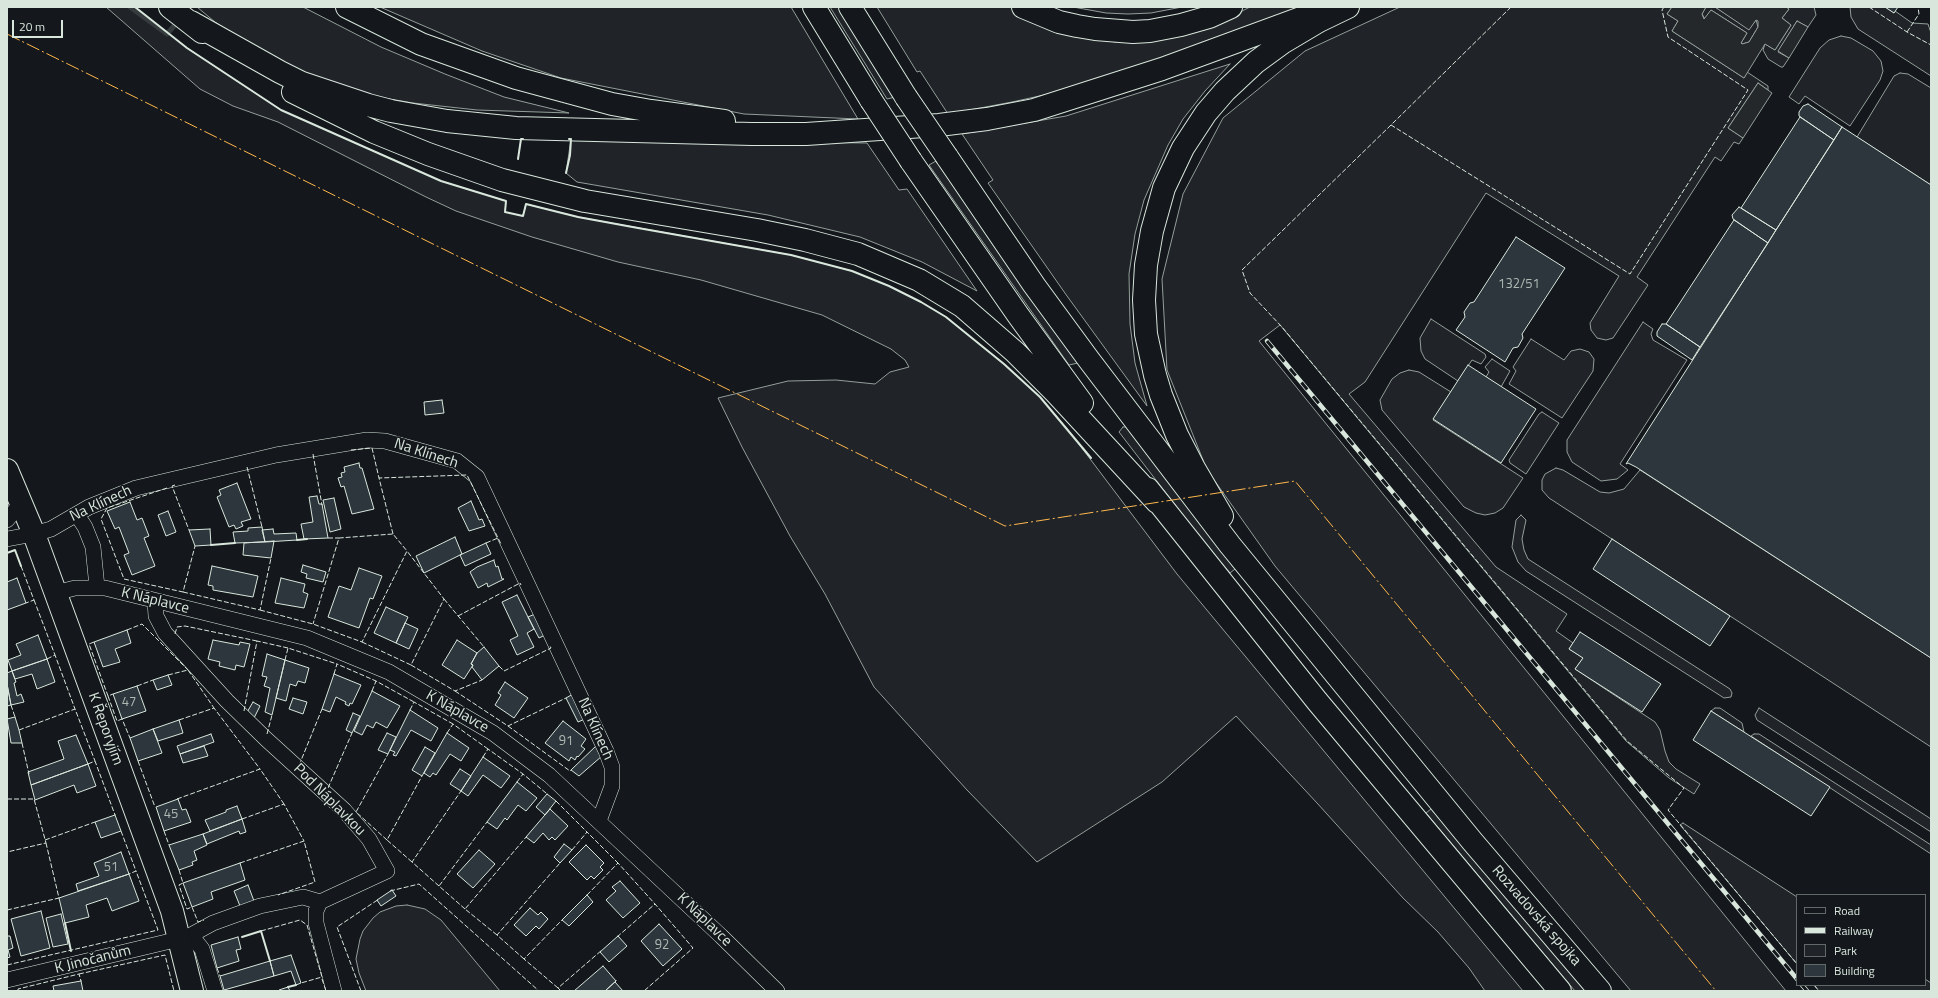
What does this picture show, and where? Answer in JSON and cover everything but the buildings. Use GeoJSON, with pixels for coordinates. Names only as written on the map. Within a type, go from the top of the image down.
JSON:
{"type":"FeatureCollection","features":[{"type":"Feature","properties":{"kind":"main road"},"geometry":{"type":"LineString","coordinates":[[170,7],[191,22],[226,53],[290,90],[374,132],[482,173],[584,201],[757,230],[805,240],[858,254],[919,280],[962,306],[1015,352],[1056,393],[1157,502]]}},
{"type":"Feature","properties":{"kind":"main road"},"geometry":{"type":"LineString","coordinates":[[347,7],[422,44],[466,61],[516,78],[579,96],[651,111],[695,118],[754,124],[863,130]]}},
{"type":"Feature","properties":{"kind":"main road"},"geometry":{"type":"LineString","coordinates":[[814,7],[871,100],[911,161],[1018,315],[1157,502]]}},
{"type":"Feature","properties":{"kind":"main road"},"geometry":{"type":"LineString","coordinates":[[850,7],[906,96],[1034,284],[1150,442],[1267,591]]}},
{"type":"Feature","properties":{"kind":"main road"},"geometry":{"type":"LineString","coordinates":[[1023,7],[1059,22],[1095,29],[1133,32],[1150,31],[1181,25],[1209,17],[1231,7]]}},
{"type":"Feature","properties":{"kind":"main road"},"geometry":{"type":"LineString","coordinates":[[191,22],[302,83],[368,105],[446,121],[516,128],[752,134],[863,130],[939,125],[987,119],[1041,108],[1162,69],[1331,7]]}},
{"type":"Feature","properties":{"kind":"main road"},"geometry":{"type":"LineString","coordinates":[[1267,591],[1194,468],[1161,395],[1146,334],[1144,300],[1146,265],[1152,231],[1164,188],[1183,148],[1206,113],[1235,81],[1267,54],[1319,21],[1348,7]]}},
{"type":"Feature","properties":{"kind":"main road","name":"K Řeporyjím"},"geometry":{"type":"LineString","coordinates":[[7,470],[34,534],[172,911],[185,937],[192,991]]}},
{"type":"Feature","properties":{"kind":"main road","name":"Rozvadovská spojka"},"geometry":{"type":"LineString","coordinates":[[1157,502],[1307,688],[1453,865],[1560,991]]}},
{"type":"Feature","properties":{"kind":"main road","name":"Rozvadovská spojka"},"geometry":{"type":"LineString","coordinates":[[1267,591],[1472,841],[1600,991]]}},
{"type":"Feature","properties":{"kind":"street","name":"Na Klínech"},"geometry":{"type":"LineString","coordinates":[[7,539],[52,529],[88,507],[136,488],[276,455],[367,440],[385,441],[457,461],[477,477],[606,751],[612,767],[612,786],[599,821]]}},
{"type":"Feature","properties":{"kind":"street"},"geometry":{"type":"LineString","coordinates":[[7,520],[21,503]]}},
{"type":"Feature","properties":{"kind":"street"},"geometry":{"type":"LineString","coordinates":[[77,515],[85,527],[93,548],[96,587]]}},
{"type":"Feature","properties":{"kind":"street","name":"K Náplavce"},"geometry":{"type":"LineString","coordinates":[[55,592],[75,588],[96,587],[155,601],[307,638],[389,672],[493,733],[548,775],[721,936],[776,991]]}},
{"type":"Feature","properties":{"kind":"street","name":"Pod Náplavkou"},"geometry":{"type":"LineString","coordinates":[[155,601],[156,616],[165,633],[222,695],[266,739],[344,810],[369,839],[387,871],[320,902]]}},
{"type":"Feature","properties":{"kind":"street"},"geometry":{"type":"LineString","coordinates":[[185,937],[213,923],[260,906],[303,897],[320,902],[316,911],[316,923],[334,991]]}},
{"type":"Feature","properties":{"kind":"street","name":"K Jinočanům"},"geometry":{"type":"LineString","coordinates":[[7,980],[31,976],[185,937]]}},
{"type":"Feature","properties":{"kind":"street","name":"K Řeporyjím"},"geometry":{"type":"LineString","coordinates":[[185,937],[202,949],[215,991]]}},
{"type":"Feature","properties":{"kind":"green space"},"geometry":{"type":"Polygon","coordinates":[[[106,7],[135,7],[187,48],[281,110],[441,181],[506,201],[505,212],[523,216],[526,204],[578,217],[791,255],[852,271],[889,286],[921,302],[946,317],[1004,364],[1040,397],[1069,431],[1177,574],[1523,991],[1485,991],[1469,968],[1438,932],[1403,898],[1236,716],[1162,782],[1037,862],[967,790],[874,687],[825,594],[790,536],[742,447],[718,398],[788,381],[836,380],[875,384],[890,372],[909,367],[905,360],[891,349],[822,315],[701,280],[618,262],[532,237],[456,211],[278,122],[233,106],[200,89],[106,7]]]}},
{"type":"Feature","properties":{"kind":"green space"},"geometry":{"type":"Polygon","coordinates":[[[197,7],[303,7],[381,47],[445,74],[504,97],[569,113],[477,110],[413,103],[366,95],[279,64],[215,22],[197,7]]]}},
{"type":"Feature","properties":{"kind":"green space"},"geometry":{"type":"Polygon","coordinates":[[[380,7],[791,7],[858,119],[744,114],[561,78],[482,51],[380,7]]]}},
{"type":"Feature","properties":{"kind":"green space"},"geometry":{"type":"Polygon","coordinates":[[[830,7],[839,7],[895,97],[887,99],[830,7]]]}},
{"type":"Feature","properties":{"kind":"green space"},"geometry":{"type":"Polygon","coordinates":[[[877,7],[1010,7],[1045,26],[1115,42],[1165,37],[1224,20],[1250,7],[1303,7],[1094,84],[948,114],[920,71],[917,72],[877,7]]]}},
{"type":"Feature","properties":{"kind":"green space"},"geometry":{"type":"Polygon","coordinates":[[[1073,7],[1182,7],[1151,13],[1128,14],[1106,13],[1073,7]]]}},
{"type":"Feature","properties":{"kind":"green space"},"geometry":{"type":"Polygon","coordinates":[[[1400,7],[1672,7],[1667,14],[1678,21],[1672,31],[1744,78],[1747,72],[1768,86],[1768,90],[1758,83],[1728,128],[1743,138],[1739,144],[1734,142],[1721,161],[1715,157],[1637,277],[1648,285],[1613,338],[1606,340],[1597,338],[1591,330],[1590,323],[1619,276],[1486,193],[1365,382],[1349,394],[1496,567],[1567,614],[1556,631],[1573,643],[1569,649],[1583,658],[1575,669],[1655,722],[1660,730],[1669,762],[1676,769],[1700,784],[1694,794],[1669,778],[1626,741],[1280,325],[1259,341],[1786,991],[1631,991],[1275,566],[1207,470],[1167,370],[1162,279],[1183,194],[1223,118],[1305,51],[1400,7]]]}},
{"type":"Feature","properties":{"kind":"green space"},"geometry":{"type":"Polygon","coordinates":[[[1706,7],[1715,7],[1749,29],[1756,20],[1758,27],[1749,42],[1742,44],[1741,43],[1747,33],[1711,10],[1705,19],[1702,14],[1706,7]]]}},
{"type":"Feature","properties":{"kind":"green space"},"geometry":{"type":"Polygon","coordinates":[[[1786,7],[1814,7],[1816,15],[1808,27],[1797,21],[1778,52],[1789,58],[1783,67],[1781,67],[1768,59],[1763,50],[1765,44],[1775,50],[1791,25],[1782,18],[1789,9],[1786,7]]]}},
{"type":"Feature","properties":{"kind":"green space"},"geometry":{"type":"Polygon","coordinates":[[[1850,7],[1885,7],[1894,13],[1895,11],[1912,23],[1928,24],[1931,33],[1931,76],[1858,29],[1851,17],[1850,7]]]}},
{"type":"Feature","properties":{"kind":"green space"},"geometry":{"type":"Polygon","coordinates":[[[1841,36],[1851,38],[1873,51],[1881,61],[1883,71],[1880,80],[1850,126],[1805,96],[1799,104],[1789,97],[1820,48],[1829,40],[1841,36]]]}},
{"type":"Feature","properties":{"kind":"green space"},"geometry":{"type":"Polygon","coordinates":[[[1230,64],[1205,91],[1183,119],[1168,145],[1144,200],[1135,234],[1129,274],[1130,324],[1135,363],[1147,406],[1067,296],[988,183],[993,180],[962,134],[1066,116],[1230,64]]]}},
{"type":"Feature","properties":{"kind":"green space"},"geometry":{"type":"Polygon","coordinates":[[[1900,73],[1908,74],[1931,88],[1931,185],[1857,137],[1894,76],[1900,73]]]}},
{"type":"Feature","properties":{"kind":"green space"},"geometry":{"type":"Polygon","coordinates":[[[571,139],[867,143],[899,190],[907,189],[977,291],[922,262],[860,237],[768,215],[577,182],[566,173],[571,139]]]}},
{"type":"Feature","properties":{"kind":"green space"},"geometry":{"type":"Polygon","coordinates":[[[936,161],[1078,363],[1069,365],[929,165],[936,161]]]}},
{"type":"Feature","properties":{"kind":"green space"},"geometry":{"type":"Polygon","coordinates":[[[1431,319],[1485,354],[1486,357],[1481,364],[1472,360],[1458,381],[1425,359],[1421,351],[1420,338],[1431,319]]]}},
{"type":"Feature","properties":{"kind":"green space"},"geometry":{"type":"Polygon","coordinates":[[[1643,322],[1653,329],[1651,334],[1653,340],[1687,360],[1620,464],[1628,470],[1617,479],[1601,481],[1572,462],[1567,452],[1567,440],[1643,322]]]}},
{"type":"Feature","properties":{"kind":"green space"},"geometry":{"type":"Polygon","coordinates":[[[1531,339],[1564,360],[1571,351],[1580,349],[1589,352],[1594,359],[1593,371],[1562,418],[1509,384],[1516,371],[1513,367],[1531,339]]]}},
{"type":"Feature","properties":{"kind":"green space"},"geometry":{"type":"Polygon","coordinates":[[[1492,359],[1510,371],[1501,387],[1486,377],[1489,372],[1485,367],[1492,359]]]}},
{"type":"Feature","properties":{"kind":"green space"},"geometry":{"type":"Polygon","coordinates":[[[1409,370],[1419,372],[1451,392],[1433,420],[1523,478],[1503,508],[1495,513],[1485,515],[1476,513],[1464,507],[1382,410],[1380,400],[1392,379],[1400,373],[1409,370]]]}},
{"type":"Feature","properties":{"kind":"green space"},"geometry":{"type":"Polygon","coordinates":[[[1542,412],[1559,423],[1526,474],[1510,463],[1509,460],[1539,414],[1542,412]]]}},
{"type":"Feature","properties":{"kind":"green space"},"geometry":{"type":"Polygon","coordinates":[[[1123,427],[1126,427],[1235,569],[1230,573],[1199,536],[1119,432],[1123,427]]]}},
{"type":"Feature","properties":{"kind":"green space"},"geometry":{"type":"Polygon","coordinates":[[[1556,468],[1563,470],[1600,492],[1609,493],[1624,489],[1640,470],[1931,658],[1931,747],[1549,498],[1542,490],[1542,480],[1545,474],[1556,468]]]}},
{"type":"Feature","properties":{"kind":"green space"},"geometry":{"type":"Polygon","coordinates":[[[1521,515],[1526,520],[1522,539],[1524,550],[1528,559],[1730,689],[1732,693],[1731,697],[1724,698],[1526,571],[1518,562],[1512,547],[1516,520],[1521,515]]]}},
{"type":"Feature","properties":{"kind":"green space"},"geometry":{"type":"Polygon","coordinates":[[[1715,708],[1720,708],[1742,723],[1744,732],[1711,711],[1715,708]]]}},
{"type":"Feature","properties":{"kind":"green space"},"geometry":{"type":"Polygon","coordinates":[[[1759,708],[1931,819],[1931,832],[1757,720],[1755,715],[1759,708]]]}},
{"type":"Feature","properties":{"kind":"green space"},"geometry":{"type":"Polygon","coordinates":[[[1754,734],[1759,734],[1931,845],[1931,854],[1751,736],[1754,734]]]}},
{"type":"Feature","properties":{"kind":"green space"},"geometry":{"type":"Polygon","coordinates":[[[1431,809],[1586,991],[1575,991],[1426,813],[1431,809]]]}},
{"type":"Feature","properties":{"kind":"green space"},"geometry":{"type":"Polygon","coordinates":[[[1683,823],[1796,896],[1796,963],[1680,825],[1683,823]]]}},
{"type":"Feature","properties":{"kind":"green space"},"geometry":{"type":"Polygon","coordinates":[[[407,905],[425,909],[441,920],[500,991],[366,991],[359,973],[356,959],[363,931],[373,918],[380,912],[396,906],[407,905]]]}},
{"type":"Feature","properties":{"kind":"green space"},"geometry":{"type":"Polygon","coordinates":[[[1926,980],[1931,983],[1931,991],[1819,991],[1815,986],[1926,986],[1926,980]]]}},
{"type":"Feature","properties":{"kind":"shaded area"},"geometry":{"type":"Polygon","coordinates":[[[1672,7],[1706,7],[1702,14],[1704,19],[1711,10],[1747,33],[1741,43],[1742,44],[1749,42],[1758,27],[1758,21],[1756,20],[1749,30],[1715,7],[1786,7],[1789,9],[1782,18],[1791,25],[1775,50],[1765,44],[1744,78],[1672,31],[1678,21],[1667,14],[1672,7]]]}},
{"type":"Feature","properties":{"kind":"shaded area"},"geometry":{"type":"Polygon","coordinates":[[[1797,21],[1808,27],[1789,58],[1778,51],[1797,21]]]}},
{"type":"Feature","properties":{"kind":"shaded area"},"geometry":{"type":"Polygon","coordinates":[[[1758,83],[1772,93],[1743,138],[1728,128],[1758,83]]]}},
{"type":"Feature","properties":{"kind":"waterway"},"geometry":{"type":"LineString","coordinates":[[130,7],[167,34],[174,26]]}},
{"type":"Feature","properties":{"kind":"railway"},"geometry":{"type":"LineString","coordinates":[[1267,341],[1796,978]]}},
{"type":"Feature","properties":{"kind":"railway"},"geometry":{"type":"LineString","coordinates":[[1803,986],[1807,991]]}},
{"type":"Feature","properties":{"kind":"fence"},"geometry":{"type":"LineString","coordinates":[[1511,7],[1391,125],[1630,274],[1748,90],[1668,37],[1662,10],[1664,7]]}},
{"type":"Feature","properties":{"kind":"fence"},"geometry":{"type":"LineString","coordinates":[[1869,7],[1907,32],[1931,45]]}},
{"type":"Feature","properties":{"kind":"fence"},"geometry":{"type":"LineString","coordinates":[[1907,32],[1919,14],[1918,7]]}},
{"type":"Feature","properties":{"kind":"fence"},"geometry":{"type":"LineString","coordinates":[[1391,125],[1242,270],[1250,293],[1282,327],[1627,741],[1684,788],[1668,810],[1796,963]]}},
{"type":"Feature","properties":{"kind":"fence"},"geometry":{"type":"LineString","coordinates":[[351,450],[372,448],[379,478]]}},
{"type":"Feature","properties":{"kind":"fence"},"geometry":{"type":"LineString","coordinates":[[313,454],[322,505]]}},
{"type":"Feature","properties":{"kind":"fence"},"geometry":{"type":"LineString","coordinates":[[247,467],[262,527]]}},
{"type":"Feature","properties":{"kind":"fence"},"geometry":{"type":"LineString","coordinates":[[393,534],[379,478],[467,475],[498,538]]}},
{"type":"Feature","properties":{"kind":"fence"},"geometry":{"type":"LineString","coordinates":[[175,485],[172,486],[189,530]]}},
{"type":"Feature","properties":{"kind":"fence"},"geometry":{"type":"LineString","coordinates":[[167,488],[107,508],[101,519],[124,579],[183,592],[195,546]]}},
{"type":"Feature","properties":{"kind":"fence"},"geometry":{"type":"LineString","coordinates":[[260,610],[313,624],[362,642],[407,551],[393,534],[339,538],[313,624]]}},
{"type":"Feature","properties":{"kind":"fence"},"geometry":{"type":"LineString","coordinates":[[328,538],[339,538]]}},
{"type":"Feature","properties":{"kind":"fence"},"geometry":{"type":"LineString","coordinates":[[486,543],[498,538],[501,544]]}},
{"type":"Feature","properties":{"kind":"fence"},"geometry":{"type":"LineString","coordinates":[[362,642],[411,665],[444,599],[407,551]]}},
{"type":"Feature","properties":{"kind":"fence"},"geometry":{"type":"LineString","coordinates":[[183,592],[260,610],[271,558]]}},
{"type":"Feature","properties":{"kind":"fence"},"geometry":{"type":"LineString","coordinates":[[21,566],[34,600],[26,603]]}},
{"type":"Feature","properties":{"kind":"fence"},"geometry":{"type":"LineString","coordinates":[[458,616],[520,583],[521,585]]}},
{"type":"Feature","properties":{"kind":"fence"},"geometry":{"type":"LineString","coordinates":[[444,599],[484,647]]}},
{"type":"Feature","properties":{"kind":"fence"},"geometry":{"type":"LineString","coordinates":[[34,600],[55,655]]}},
{"type":"Feature","properties":{"kind":"fence"},"geometry":{"type":"LineString","coordinates":[[127,630],[142,624],[188,670]]}},
{"type":"Feature","properties":{"kind":"fence"},"geometry":{"type":"LineString","coordinates":[[175,634],[177,627],[185,626],[257,641]]}},
{"type":"Feature","properties":{"kind":"fence"},"geometry":{"type":"LineString","coordinates":[[244,711],[257,641],[288,648]]}},
{"type":"Feature","properties":{"kind":"fence"},"geometry":{"type":"LineString","coordinates":[[94,642],[89,644],[108,696],[113,694]]}},
{"type":"Feature","properties":{"kind":"fence"},"geometry":{"type":"LineString","coordinates":[[499,666],[504,671],[551,648],[550,646]]}},
{"type":"Feature","properties":{"kind":"fence"},"geometry":{"type":"LineString","coordinates":[[285,660],[288,648],[337,664]]}},
{"type":"Feature","properties":{"kind":"fence"},"geometry":{"type":"LineString","coordinates":[[47,659],[55,655],[75,709]]}},
{"type":"Feature","properties":{"kind":"fence"},"geometry":{"type":"LineString","coordinates":[[334,674],[337,664],[376,681]]}},
{"type":"Feature","properties":{"kind":"fence"},"geometry":{"type":"LineString","coordinates":[[411,665],[455,691],[482,680]]}},
{"type":"Feature","properties":{"kind":"fence"},"geometry":{"type":"LineString","coordinates":[[168,675],[188,670],[214,708]]}},
{"type":"Feature","properties":{"kind":"fence"},"geometry":{"type":"LineString","coordinates":[[137,686],[153,680]]}},
{"type":"Feature","properties":{"kind":"fence"},"geometry":{"type":"LineString","coordinates":[[372,691],[376,681],[414,702]]}},
{"type":"Feature","properties":{"kind":"fence"},"geometry":{"type":"LineString","coordinates":[[455,691],[508,726],[566,698]]}},
{"type":"Feature","properties":{"kind":"fence"},"geometry":{"type":"LineString","coordinates":[[108,696],[117,721],[122,719],[130,738]]}},
{"type":"Feature","properties":{"kind":"fence"},"geometry":{"type":"LineString","coordinates":[[410,710],[414,702],[453,724]]}},
{"type":"Feature","properties":{"kind":"fence"},"geometry":{"type":"LineString","coordinates":[[11,705],[15,717]]}},
{"type":"Feature","properties":{"kind":"fence"},"geometry":{"type":"LineString","coordinates":[[179,720],[214,708],[260,769]]}},
{"type":"Feature","properties":{"kind":"fence"},"geometry":{"type":"LineString","coordinates":[[19,730],[75,709],[95,761]]}},
{"type":"Feature","properties":{"kind":"fence"},"geometry":{"type":"LineString","coordinates":[[302,764],[300,763],[322,709]]}},
{"type":"Feature","properties":{"kind":"fence"},"geometry":{"type":"LineString","coordinates":[[267,734],[272,715]]}},
{"type":"Feature","properties":{"kind":"fence"},"geometry":{"type":"LineString","coordinates":[[447,733],[453,724],[488,749]]}},
{"type":"Feature","properties":{"kind":"fence"},"geometry":{"type":"LineString","coordinates":[[508,726],[570,771],[571,770]]}},
{"type":"Feature","properties":{"kind":"fence"},"geometry":{"type":"LineString","coordinates":[[328,788],[352,733]]}},
{"type":"Feature","properties":{"kind":"fence"},"geometry":{"type":"LineString","coordinates":[[22,743],[29,774]]}},
{"type":"Feature","properties":{"kind":"fence"},"geometry":{"type":"LineString","coordinates":[[483,757],[488,749],[523,774]]}},
{"type":"Feature","properties":{"kind":"fence"},"geometry":{"type":"LineString","coordinates":[[387,840],[356,812],[388,754]]}},
{"type":"Feature","properties":{"kind":"fence"},"geometry":{"type":"LineString","coordinates":[[88,764],[95,761],[115,815]]}},
{"type":"Feature","properties":{"kind":"fence"},"geometry":{"type":"LineString","coordinates":[[138,761],[155,807]]}},
{"type":"Feature","properties":{"kind":"fence"},"geometry":{"type":"LineString","coordinates":[[177,799],[260,769],[284,804]]}},
{"type":"Feature","properties":{"kind":"fence"},"geometry":{"type":"LineString","coordinates":[[517,782],[523,774],[546,793]]}},
{"type":"Feature","properties":{"kind":"fence"},"geometry":{"type":"LineString","coordinates":[[412,862],[387,840],[422,776]]}},
{"type":"Feature","properties":{"kind":"fence"},"geometry":{"type":"LineString","coordinates":[[439,886],[412,862],[461,791]]}},
{"type":"Feature","properties":{"kind":"fence"},"geometry":{"type":"LineString","coordinates":[[7,799],[34,799],[46,843],[7,852]]}},
{"type":"Feature","properties":{"kind":"fence"},"geometry":{"type":"LineString","coordinates":[[556,801],[587,832]]}},
{"type":"Feature","properties":{"kind":"fence"},"geometry":{"type":"LineString","coordinates":[[242,819],[284,804],[304,841]]}},
{"type":"Feature","properties":{"kind":"fence"},"geometry":{"type":"LineString","coordinates":[[45,840],[95,822]]}},
{"type":"Feature","properties":{"kind":"fence"},"geometry":{"type":"LineString","coordinates":[[465,909],[439,886],[487,822]]}},
{"type":"Feature","properties":{"kind":"fence"},"geometry":{"type":"LineString","coordinates":[[121,831],[136,871]]}},
{"type":"Feature","properties":{"kind":"fence"},"geometry":{"type":"LineString","coordinates":[[164,831],[169,845]]}},
{"type":"Feature","properties":{"kind":"fence"},"geometry":{"type":"LineString","coordinates":[[572,850],[587,832],[618,863]]}},
{"type":"Feature","properties":{"kind":"fence"},"geometry":{"type":"LineString","coordinates":[[497,935],[465,909],[527,836]]}},
{"type":"Feature","properties":{"kind":"fence"},"geometry":{"type":"LineString","coordinates":[[240,863],[304,841],[315,882],[278,895]]}},
{"type":"Feature","properties":{"kind":"fence"},"geometry":{"type":"LineString","coordinates":[[7,910],[59,898],[46,843]]}},
{"type":"Feature","properties":{"kind":"fence"},"geometry":{"type":"LineString","coordinates":[[524,959],[497,935],[560,863]]}},
{"type":"Feature","properties":{"kind":"fence"},"geometry":{"type":"LineString","coordinates":[[587,895],[618,863],[655,904]]}},
{"type":"Feature","properties":{"kind":"fence"},"geometry":{"type":"LineString","coordinates":[[179,870],[183,883],[179,885],[187,909],[192,907],[198,922],[204,920]]}},
{"type":"Feature","properties":{"kind":"fence"},"geometry":{"type":"LineString","coordinates":[[7,965],[158,930],[136,871],[129,874]]}},
{"type":"Feature","properties":{"kind":"fence"},"geometry":{"type":"LineString","coordinates":[[390,891],[419,884],[539,991]]}},
{"type":"Feature","properties":{"kind":"fence"},"geometry":{"type":"LineString","coordinates":[[361,991],[337,927],[379,899]]}},
{"type":"Feature","properties":{"kind":"fence"},"geometry":{"type":"LineString","coordinates":[[617,937],[655,904],[693,948],[644,991]]}},
{"type":"Feature","properties":{"kind":"fence"},"geometry":{"type":"LineString","coordinates":[[261,931],[300,920],[307,925],[322,977],[301,983]]}},
{"type":"Feature","properties":{"kind":"fence"},"geometry":{"type":"LineString","coordinates":[[558,988],[524,959],[562,920]]}},
{"type":"Feature","properties":{"kind":"fence"},"geometry":{"type":"LineString","coordinates":[[561,991],[558,988],[602,950]]}},
{"type":"Feature","properties":{"kind":"fence"},"geometry":{"type":"LineString","coordinates":[[79,974],[165,955],[174,991]]}},
{"type":"Feature","properties":{"kind":"fence"},"geometry":{"type":"LineString","coordinates":[[217,968],[220,976]]}},
{"type":"Feature","properties":{"kind":"fence"},"geometry":{"type":"LineString","coordinates":[[18,991],[18,989],[79,974],[81,981]]}},
{"type":"Feature","properties":{"kind":"fence"},"geometry":{"type":"LineString","coordinates":[[322,979],[326,991]]}},
{"type":"Feature","properties":{"kind":"fence"},"geometry":{"type":"LineString","coordinates":[[1815,986],[1819,991]]}},
{"type":"Feature","properties":{"kind":"wall"},"geometry":{"type":"LineString","coordinates":[[135,7],[187,48],[281,110],[441,181],[506,201],[505,212],[523,216],[526,204],[578,217],[791,255],[852,271],[889,286],[921,302],[946,317],[1004,364],[1040,397],[1091,458]]}},
{"type":"Feature","properties":{"kind":"wall"},"geometry":{"type":"LineString","coordinates":[[518,159],[521,139],[523,139]]}},
{"type":"Feature","properties":{"kind":"wall"},"geometry":{"type":"LineString","coordinates":[[566,173],[570,155],[571,139],[569,139]]}},
{"type":"Feature","properties":{"kind":"wall"},"geometry":{"type":"LineString","coordinates":[[297,540],[307,539]]}},
{"type":"Feature","properties":{"kind":"wall"},"geometry":{"type":"LineString","coordinates":[[211,545],[235,543]]}},
{"type":"Feature","properties":{"kind":"wall"},"geometry":{"type":"LineString","coordinates":[[7,553],[15,550],[21,566]]}},
{"type":"Feature","properties":{"kind":"wall"},"geometry":{"type":"LineString","coordinates":[[65,923],[71,951]]}},
{"type":"Feature","properties":{"kind":"wall"},"geometry":{"type":"LineString","coordinates":[[242,937],[261,931],[270,961]]}},
{"type":"Feature","properties":{"kind":"wall"},"geometry":{"type":"LineString","coordinates":[[288,987],[296,985]]}},
{"type":"Feature","properties":{"kind":"power"},"geometry":{"type":"LineString","coordinates":[[7,34],[1005,526],[1295,481],[1716,991]]}}]}
